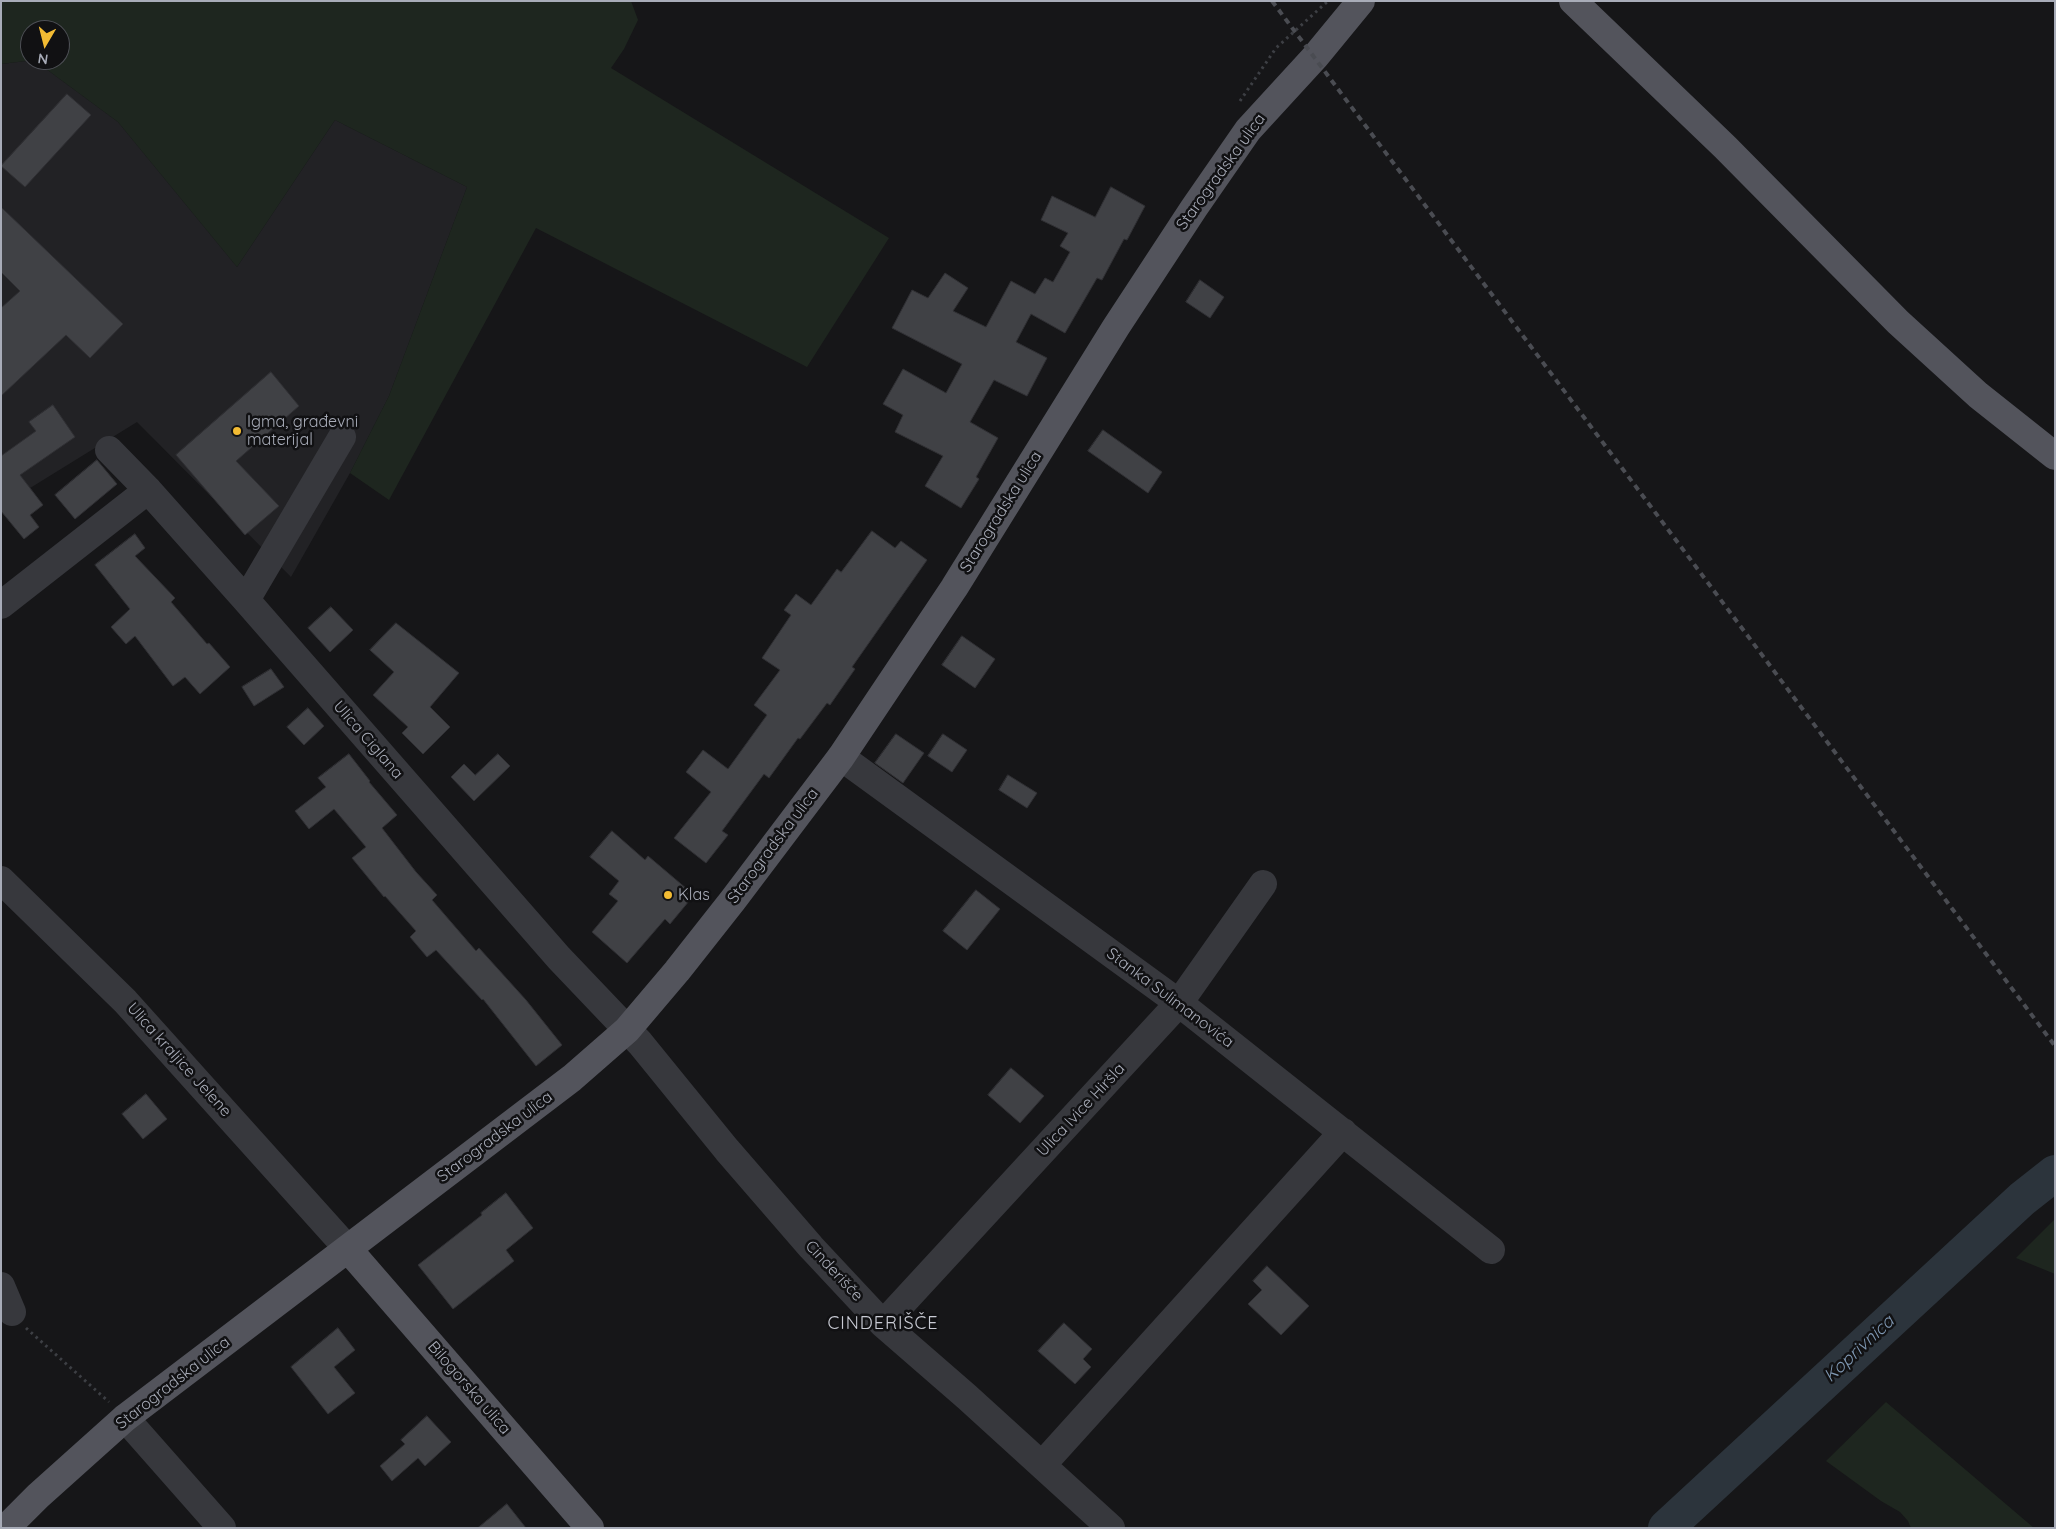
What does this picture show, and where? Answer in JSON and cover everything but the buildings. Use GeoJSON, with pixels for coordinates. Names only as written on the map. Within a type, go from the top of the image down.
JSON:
{"type":"FeatureCollection","features":[{"type":"Feature","properties":{"kind":"main road","name":"Starogradska ulica"},"geometry":{"type":"LineString","coordinates":[[6,1528],[118,1411],[348,1248],[572,1078],[627,1030],[727,908],[841,757],[954,588],[1116,326],[1248,130],[1315,57],[1340,8],[1361,1]]}},
{"type":"Feature","properties":{"kind":"main road"},"geometry":{"type":"LineString","coordinates":[[1573,1],[1725,147],[1898,322],[1978,395],[2055,456]]}},
{"type":"Feature","properties":{"kind":"main road","name":"Bilogorska ulica"},"geometry":{"type":"LineString","coordinates":[[348,1248],[590,1528]]}},
{"type":"Feature","properties":{"kind":"street"},"geometry":{"type":"LineString","coordinates":[[246,600],[342,437]]}},
{"type":"Feature","properties":{"kind":"street","name":"Ulica Ciglana"},"geometry":{"type":"LineString","coordinates":[[109,450],[148,490],[246,600],[546,943],[627,1030]]}},
{"type":"Feature","properties":{"kind":"street"},"geometry":{"type":"LineString","coordinates":[[1,605],[148,490]]}},
{"type":"Feature","properties":{"kind":"street","name":"Stanka Sulimanovića"},"geometry":{"type":"LineString","coordinates":[[841,757],[1179,1003],[1491,1250]]}},
{"type":"Feature","properties":{"kind":"street","name":"Ulica kraljice Jelene"},"geometry":{"type":"LineString","coordinates":[[1,880],[125,1001],[348,1248]]}},
{"type":"Feature","properties":{"kind":"street","name":"Ulica Ivice Hiršla"},"geometry":{"type":"LineString","coordinates":[[884,1324],[1179,1003],[1263,884]]}},
{"type":"Feature","properties":{"kind":"street","name":"Cinderišče"},"geometry":{"type":"LineString","coordinates":[[627,1030],[811,1247],[884,1324],[1112,1528]]}},
{"type":"Feature","properties":{"kind":"street"},"geometry":{"type":"LineString","coordinates":[[1042,1465],[1343,1132]]}},
{"type":"Feature","properties":{"kind":"street"},"geometry":{"type":"LineString","coordinates":[[1,1286],[12,1312]]}},
{"type":"Feature","properties":{"kind":"street"},"geometry":{"type":"LineString","coordinates":[[118,1411],[222,1528]]}},
{"type":"Feature","properties":{"kind":"path"},"geometry":{"type":"LineString","coordinates":[[1239,103],[1276,48],[1340,8]]}},
{"type":"Feature","properties":{"kind":"path"},"geometry":{"type":"LineString","coordinates":[[12,1312],[33,1336],[118,1411]]}},
{"type":"Feature","properties":{"kind":"shaded area"},"geometry":{"type":"Polygon","coordinates":[[[1,1],[631,1],[638,20],[624,49],[611,68],[889,238],[807,367],[536,228],[389,500],[350,473],[389,396],[467,187],[335,120],[237,267],[118,122],[48,70],[70,70],[70,20],[20,20],[20,62],[1,64],[1,1]]]}},
{"type":"Feature","properties":{"kind":"shaded area"},"geometry":{"type":"Polygon","coordinates":[[[20,62],[20,70],[48,70],[118,122],[237,267],[335,120],[467,187],[389,396],[350,473],[291,577],[137,422],[1,506],[1,64],[20,62]]]}},
{"type":"Feature","properties":{"kind":"shaded area"},"geometry":{"type":"Polygon","coordinates":[[[2055,1219],[2055,1274],[2016,1258],[2055,1219]]]}},
{"type":"Feature","properties":{"kind":"shaded area"},"geometry":{"type":"Polygon","coordinates":[[[1886,1402],[2034,1528],[1911,1528],[1900,1512],[1881,1501],[1826,1461],[1886,1402]]]}},
{"type":"Feature","properties":{"kind":"waterway","name":"Koprivnica"},"geometry":{"type":"LineString","coordinates":[[1666,1528],[2022,1199],[2055,1173]]}},
{"type":"Feature","properties":{"kind":"railway"},"geometry":{"type":"LineString","coordinates":[[1272,1],[2055,1046]]}},
{"type":"Feature","properties":{"kind":"place","name":"Igma, građevni materijal"},"geometry":{"type":"Point","coordinates":[237,431]}},
{"type":"Feature","properties":{"kind":"place","name":"Klas"},"geometry":{"type":"Point","coordinates":[668,895]}},
{"type":"Feature","properties":{"kind":"district","name":"CINDERIŠČE"},"geometry":{"type":"Point","coordinates":[883,1324]}}]}
